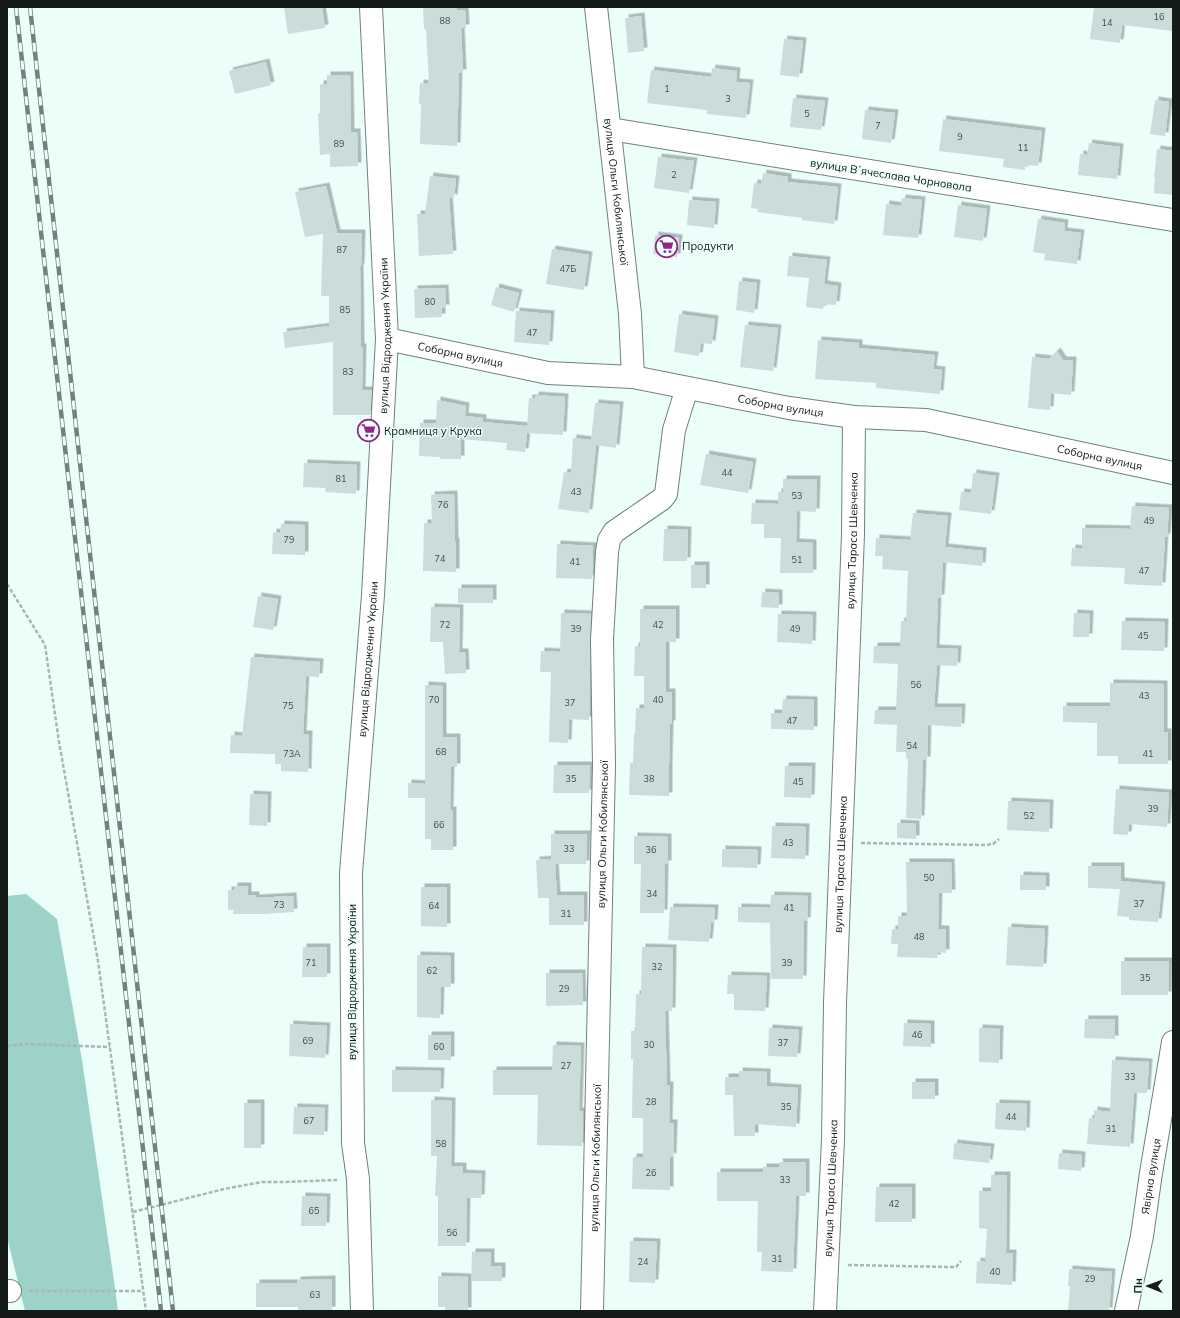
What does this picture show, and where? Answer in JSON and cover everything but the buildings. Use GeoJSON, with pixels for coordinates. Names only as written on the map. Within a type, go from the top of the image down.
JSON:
{"type":"FeatureCollection","features":[{"type":"Feature","properties":{"kind":"street","name":"вулиця Відродження України"},"geometry":{"type":"LineString","coordinates":[[362,1311],[358,1179],[353,1143],[351,873],[372,611],[387,339],[371,7]]}},
{"type":"Feature","properties":{"kind":"street","name":"вулиця Ольги Кобилянської"},"geometry":{"type":"LineString","coordinates":[[596,7],[630,314],[634,377]]}},
{"type":"Feature","properties":{"kind":"street","name":"вулиця Вʼячеслава Чорновола"},"geometry":{"type":"LineString","coordinates":[[610,130],[1173,220]]}},
{"type":"Feature","properties":{"kind":"street","name":"Соборна вулиця"},"geometry":{"type":"LineString","coordinates":[[387,339],[548,373],[634,377],[789,408],[854,417],[926,420],[1173,473]]}},
{"type":"Feature","properties":{"kind":"street","name":"вулиця Ольги Кобилянської"},"geometry":{"type":"LineString","coordinates":[[592,1311],[604,765],[602,640],[607,552],[609,540],[614,532],[662,500],[666,494],[674,430],[687,388]]}},
{"type":"Feature","properties":{"kind":"street","name":"вулиця Тараса Шевченка"},"geometry":{"type":"LineString","coordinates":[[825,1311],[853,534],[854,417]]}},
{"type":"Feature","properties":{"kind":"street","name":"Явірна вулиця"},"geometry":{"type":"LineString","coordinates":[[1126,1311],[1142,1236],[1173,1042]]}},
{"type":"Feature","properties":{"kind":"path"},"geometry":{"type":"LineString","coordinates":[[7,584],[45,645],[59,742],[98,962],[146,1311]]}},
{"type":"Feature","properties":{"kind":"path"},"geometry":{"type":"LineString","coordinates":[[841,843],[985,845],[993,844],[999,839]]}},
{"type":"Feature","properties":{"kind":"path"},"geometry":{"type":"LineString","coordinates":[[7,1046],[25,1044],[110,1047]]}},
{"type":"Feature","properties":{"kind":"path"},"geometry":{"type":"LineString","coordinates":[[133,1212],[224,1189],[262,1182],[358,1179]]}},
{"type":"Feature","properties":{"kind":"path"},"geometry":{"type":"LineString","coordinates":[[827,1264],[949,1267],[956,1266],[961,1262]]}},
{"type":"Feature","properties":{"kind":"path"},"geometry":{"type":"LineString","coordinates":[[9,1291],[143,1291]]}},
{"type":"Feature","properties":{"kind":"green space"},"geometry":{"type":"Polygon","coordinates":[[[26,894],[57,919],[82,1060],[118,1311],[25,1311],[7,1237],[7,896],[26,894]]]}},
{"type":"Feature","properties":{"kind":"railway"},"geometry":{"type":"LineString","coordinates":[[16,7],[161,1311]]}},
{"type":"Feature","properties":{"kind":"railway"},"geometry":{"type":"LineString","coordinates":[[30,7],[173,1311]]}},
{"type":"Feature","properties":{"kind":"place","name":"Продукти"},"geometry":{"type":"Point","coordinates":[666,246]}},
{"type":"Feature","properties":{"kind":"place","name":"Крамниця у Крука"},"geometry":{"type":"Point","coordinates":[369,431]}}]}
